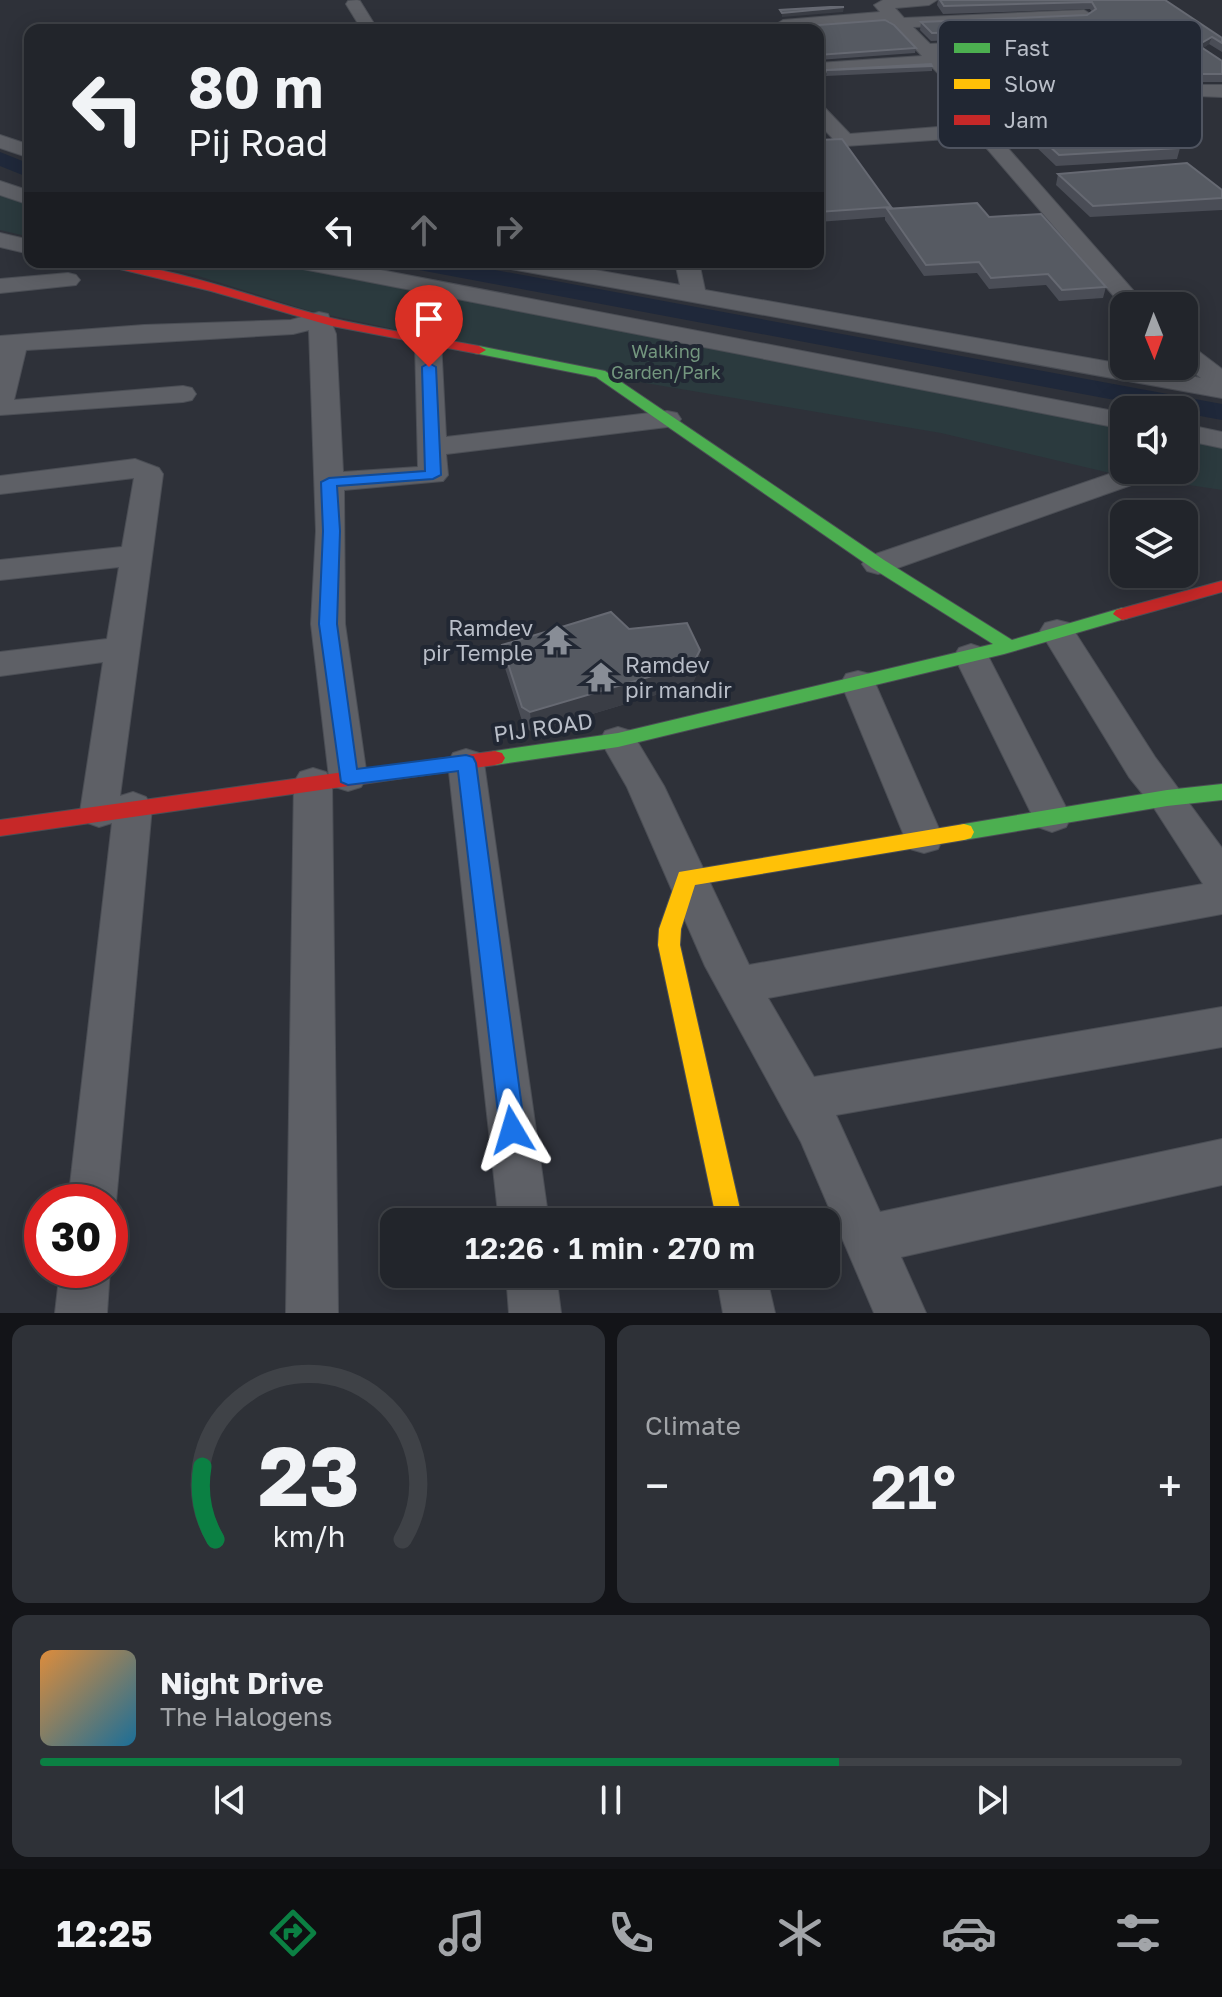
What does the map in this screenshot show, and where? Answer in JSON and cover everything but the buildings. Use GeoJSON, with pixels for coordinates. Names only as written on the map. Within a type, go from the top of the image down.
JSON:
{"type":"FeatureCollection","features":[{"type":"Feature","properties":{"kind":"street"},"geometry":{"type":"LineString","coordinates":[[929,0],[883,3],[938,62]]}},
{"type":"Feature","properties":{"kind":"street"},"geometry":{"type":"LineString","coordinates":[[354,4],[366,24]]}},
{"type":"Feature","properties":{"kind":"street"},"geometry":{"type":"LineString","coordinates":[[802,24],[1084,15]]}},
{"type":"Feature","properties":{"kind":"street"},"geometry":{"type":"LineString","coordinates":[[887,40],[925,49]]}},
{"type":"Feature","properties":{"kind":"street"},"geometry":{"type":"LineString","coordinates":[[824,67],[938,48]]}},
{"type":"Feature","properties":{"kind":"street"},"geometry":{"type":"LineString","coordinates":[[824,118],[845,140],[938,134]]}},
{"type":"Feature","properties":{"kind":"street"},"geometry":{"type":"LineString","coordinates":[[0,141],[24,150]]}},
{"type":"Feature","properties":{"kind":"street"},"geometry":{"type":"LineString","coordinates":[[997,148],[1123,292]]}},
{"type":"Feature","properties":{"kind":"street"},"geometry":{"type":"LineString","coordinates":[[1025,148],[1030,157]]}},
{"type":"Feature","properties":{"kind":"street"},"geometry":{"type":"LineString","coordinates":[[1024,178],[1049,176]]}},
{"type":"Feature","properties":{"kind":"street"},"geometry":{"type":"LineString","coordinates":[[0,187],[24,197]]}},
{"type":"Feature","properties":{"kind":"street"},"geometry":{"type":"LineString","coordinates":[[0,240],[24,246]]}},
{"type":"Feature","properties":{"kind":"street"},"geometry":{"type":"LineString","coordinates":[[124,268],[214,288],[319,319],[600,374],[878,564],[1009,646]]}},
{"type":"Feature","properties":{"kind":"street"},"geometry":{"type":"LineString","coordinates":[[334,268],[1110,418]]}},
{"type":"Feature","properties":{"kind":"street"},"geometry":{"type":"LineString","coordinates":[[544,268],[1222,390]]}},
{"type":"Feature","properties":{"kind":"street"},"geometry":{"type":"LineString","coordinates":[[688,268],[694,295]]}},
{"type":"Feature","properties":{"kind":"street"},"geometry":{"type":"LineString","coordinates":[[0,286],[68,280]]}},
{"type":"Feature","properties":{"kind":"street"},"geometry":{"type":"LineString","coordinates":[[183,394],[7,409],[0,405],[8,344],[144,333],[293,327],[319,319]]}},
{"type":"Feature","properties":{"kind":"street"},"geometry":{"type":"LineString","coordinates":[[312,1313],[330,780],[328,624],[331,531],[323,334],[319,319]]}},
{"type":"Feature","properties":{"kind":"street"},"geometry":{"type":"LineString","coordinates":[[329,482],[433,475],[428,341]]}},
{"type":"Feature","properties":{"kind":"street"},"geometry":{"type":"LineString","coordinates":[[1198,363],[1222,382]]}},
{"type":"Feature","properties":{"kind":"street"},"geometry":{"type":"LineString","coordinates":[[433,447],[667,419]]}},
{"type":"Feature","properties":{"kind":"street"},"geometry":{"type":"LineString","coordinates":[[1198,435],[1222,440]]}},
{"type":"Feature","properties":{"kind":"street"},"geometry":{"type":"LineString","coordinates":[[0,485],[135,468],[144,469],[149,474],[135,555],[125,648],[93,1184]]}},
{"type":"Feature","properties":{"kind":"street"},"geometry":{"type":"LineString","coordinates":[[878,564],[1110,483]]}},
{"type":"Feature","properties":{"kind":"street"},"geometry":{"type":"LineString","coordinates":[[0,570],[135,555]]}},
{"type":"Feature","properties":{"kind":"street","name":"PIJ ROAD"},"geometry":{"type":"LineString","coordinates":[[0,828],[116,809],[618,740],[971,656],[1219,590]]}},
{"type":"Feature","properties":{"kind":"street"},"geometry":{"type":"LineString","coordinates":[[1057,631],[1142,767],[1167,798],[1222,880]]}},
{"type":"Feature","properties":{"kind":"street"},"geometry":{"type":"LineString","coordinates":[[0,664],[125,648]]}},
{"type":"Feature","properties":{"kind":"street"},"geometry":{"type":"LineString","coordinates":[[971,656],[1052,817]]}},
{"type":"Feature","properties":{"kind":"street"},"geometry":{"type":"LineString","coordinates":[[858,683],[924,838]]}},
{"type":"Feature","properties":{"kind":"street"},"geometry":{"type":"LineString","coordinates":[[618,740],[645,786],[720,953],[818,1128],[900,1313]]}},
{"type":"Feature","properties":{"kind":"street"},"geometry":{"type":"LineString","coordinates":[[466,763],[522,1208]]}},
{"type":"Feature","properties":{"kind":"street"},"geometry":{"type":"LineString","coordinates":[[687,878],[1167,798],[1222,792]]}},
{"type":"Feature","properties":{"kind":"street"},"geometry":{"type":"LineString","coordinates":[[687,878],[670,929],[669,945],[727,1208]]}},
{"type":"Feature","properties":{"kind":"street"},"geometry":{"type":"LineString","coordinates":[[738,985],[1222,897]]}},
{"type":"Feature","properties":{"kind":"street"},"geometry":{"type":"LineString","coordinates":[[802,1100],[1222,1027]]}},
{"type":"Feature","properties":{"kind":"street"},"geometry":{"type":"LineString","coordinates":[[867,1240],[1222,1162]]}},
{"type":"Feature","properties":{"kind":"street"},"geometry":{"type":"LineString","coordinates":[[81,1313],[83,1288]]}},
{"type":"Feature","properties":{"kind":"street"},"geometry":{"type":"LineString","coordinates":[[532,1288],[535,1313]]}},
{"type":"Feature","properties":{"kind":"street"},"geometry":{"type":"LineString","coordinates":[[744,1288],[749,1313]]}},
{"type":"Feature","properties":{"kind":"green space"},"geometry":{"type":"Polygon","coordinates":[[[0,190],[24,200],[24,236],[0,230],[0,190]]]}},
{"type":"Feature","properties":{"kind":"green space","name":"Walking Garden/Park"},"geometry":{"type":"Polygon","coordinates":[[[165,268],[307,268],[713,344],[1110,425],[1110,473],[941,433],[645,383],[310,311],[165,268]]]}},
{"type":"Feature","properties":{"kind":"green space","name":"Walking Garden/Park"},"geometry":{"type":"Polygon","coordinates":[[[1198,443],[1222,447],[1222,490],[1182,484],[1198,484],[1198,443]]]}},
{"type":"Feature","properties":{"kind":"waterway"},"geometry":{"type":"LineString","coordinates":[[0,158],[24,169]]}},
{"type":"Feature","properties":{"kind":"waterway"},"geometry":{"type":"LineString","coordinates":[[446,268],[1222,412]]}},
{"type":"Feature","properties":{"kind":"traffic: fast"},"geometry":{"type":"LineString","coordinates":[[479,350],[600,374],[878,564],[1009,646]]}},
{"type":"Feature","properties":{"kind":"traffic: fast"},"geometry":{"type":"LineString","coordinates":[[495,758],[618,740],[1004,648],[1122,614]]}},
{"type":"Feature","properties":{"kind":"traffic: fast"},"geometry":{"type":"LineString","coordinates":[[964,832],[1167,798],[1222,792]]}},
{"type":"Feature","properties":{"kind":"traffic: slow"},"geometry":{"type":"LineString","coordinates":[[727,1208],[669,945],[670,929],[687,878],[964,832]]}},
{"type":"Feature","properties":{"kind":"traffic: jam"},"geometry":{"type":"LineString","coordinates":[[124,268],[214,288],[332,322],[479,350]]}},
{"type":"Feature","properties":{"kind":"traffic: jam"},"geometry":{"type":"LineString","coordinates":[[1122,614],[1222,586]]}},
{"type":"Feature","properties":{"kind":"traffic: jam"},"geometry":{"type":"LineString","coordinates":[[0,828],[495,758]]}},
{"type":"Feature","properties":{"kind":"place","name":"Ramdev pir Temple"},"geometry":{"type":"Point","coordinates":[557,640]}},
{"type":"Feature","properties":{"kind":"place","name":"Ramdev pir mandir"},"geometry":{"type":"Point","coordinates":[601,677]}},
{"type":"Feature","properties":{"kind":"route"},"geometry":{"type":"LineString","coordinates":[[429,367],[433,475],[329,482],[328,624],[348,777],[466,763],[512,1130]]}}]}
